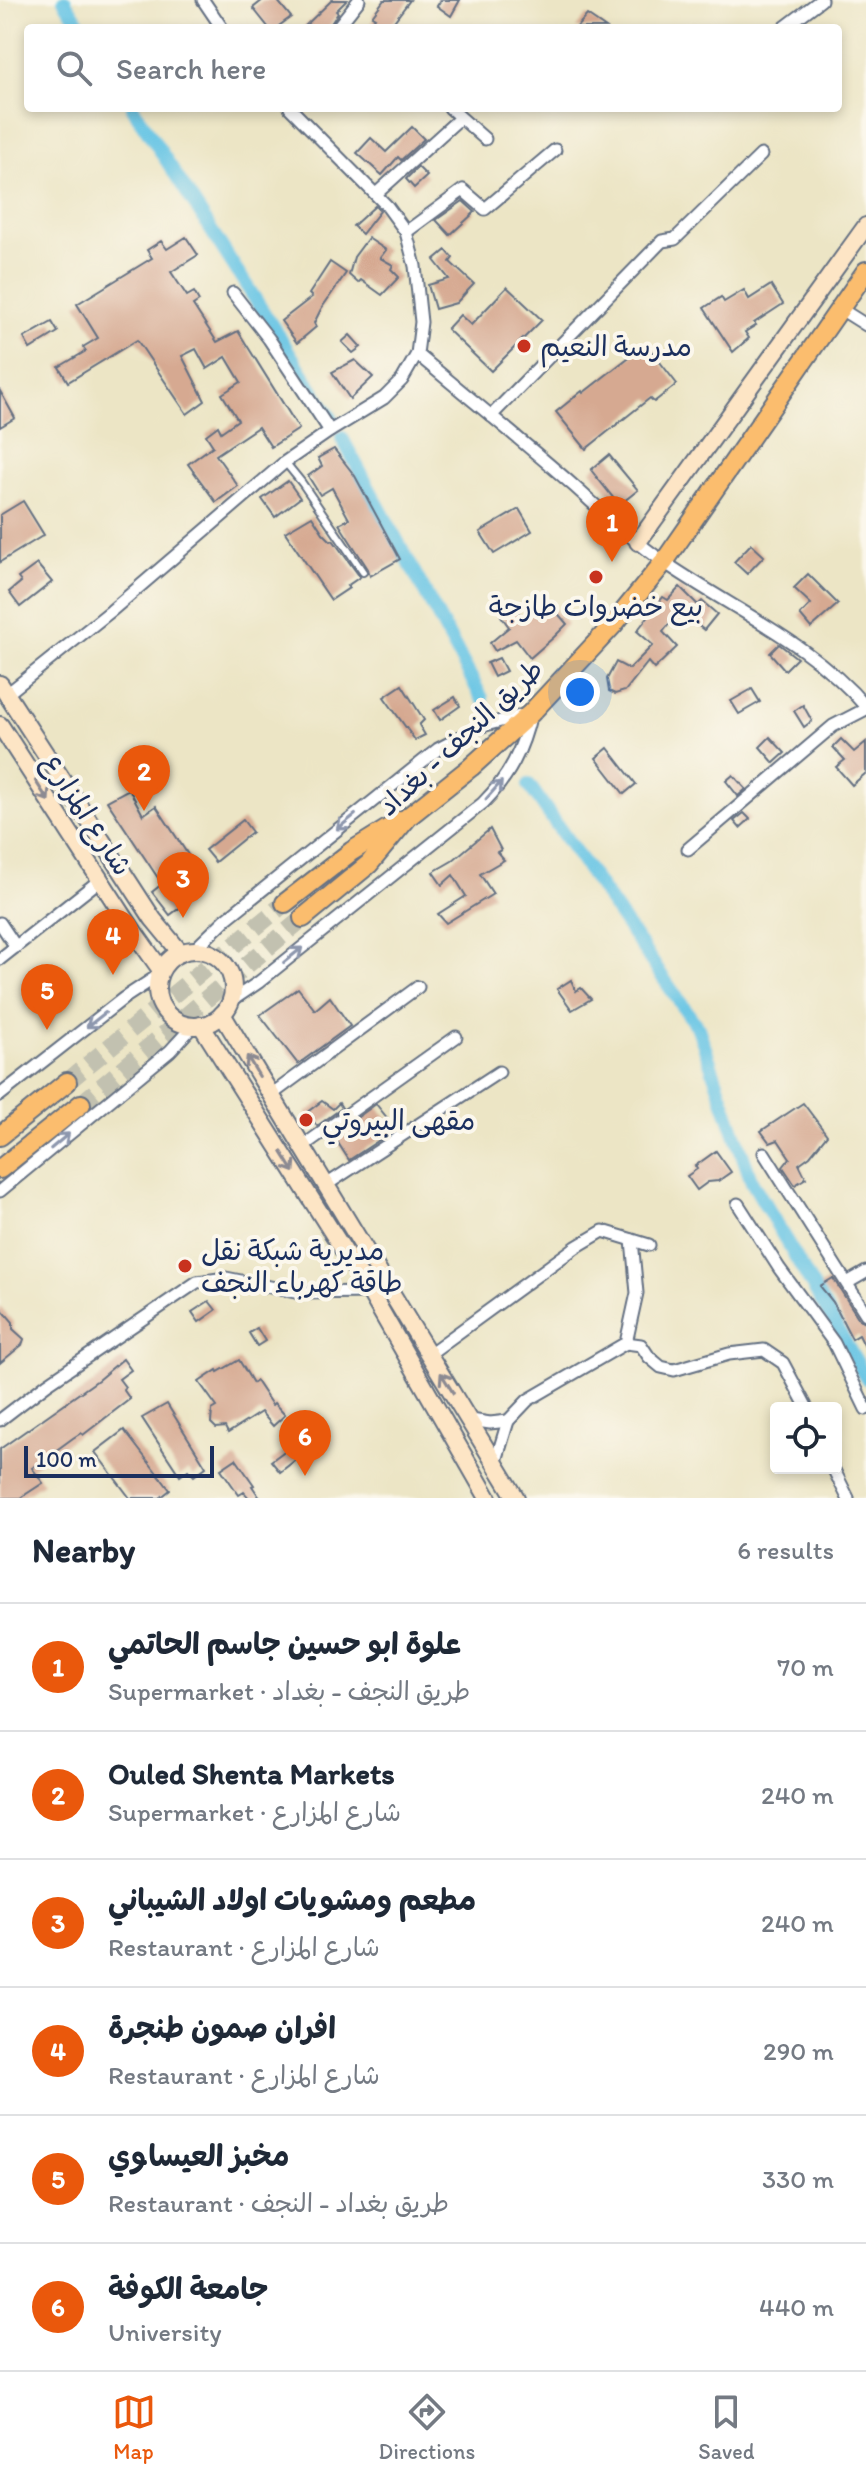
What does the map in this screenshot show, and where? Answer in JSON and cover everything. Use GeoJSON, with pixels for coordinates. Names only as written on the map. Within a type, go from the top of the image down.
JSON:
{"type":"FeatureCollection","features":[{"type":"Feature","properties":{"kind":"main road"},"geometry":{"type":"LineString","coordinates":[[638,542],[866,226]]}},
{"type":"Feature","properties":{"kind":"main road","name":"طريق النجف - بغداد"},"geometry":{"type":"LineString","coordinates":[[303,918],[369,864],[408,817],[471,767],[531,713],[586,655],[664,562],[866,271]]}},
{"type":"Feature","properties":{"kind":"main road","name":"شارع المزارع"},"geometry":{"type":"LineString","coordinates":[[3,689],[153,919],[187,951]]}},
{"type":"Feature","properties":{"kind":"main road","name":"شارع المزارع"},"geometry":{"type":"LineString","coordinates":[[0,725],[160,972]]}},
{"type":"Feature","properties":{"kind":"main road"},"geometry":{"type":"LineString","coordinates":[[285,903],[352,851],[408,817]]}},
{"type":"Feature","properties":{"kind":"main road"},"geometry":{"type":"LineString","coordinates":[[226,1008],[197,1025],[178,1022],[166,1012],[158,998],[160,972],[169,960],[187,951],[210,953],[223,962],[231,977],[226,1008],[271,1095],[516,1498]]}},
{"type":"Feature","properties":{"kind":"main road"},"geometry":{"type":"LineString","coordinates":[[197,1025],[370,1292],[488,1498]]}},
{"type":"Feature","properties":{"kind":"main road"},"geometry":{"type":"LineString","coordinates":[[0,1136],[67,1082]]}},
{"type":"Feature","properties":{"kind":"main road"},"geometry":{"type":"LineString","coordinates":[[0,1169],[81,1104]]}},
{"type":"Feature","properties":{"kind":"street"},"geometry":{"type":"LineString","coordinates":[[203,0],[219,24]]}},
{"type":"Feature","properties":{"kind":"street"},"geometry":{"type":"LineString","coordinates":[[340,24],[359,0]]}},
{"type":"Feature","properties":{"kind":"street"},"geometry":{"type":"LineString","coordinates":[[789,24],[821,0]]}},
{"type":"Feature","properties":{"kind":"street"},"geometry":{"type":"LineString","coordinates":[[3,689],[111,611],[285,462],[384,398],[402,380],[417,354],[421,322],[415,266],[406,232],[376,194],[294,112]]}},
{"type":"Feature","properties":{"kind":"street"},"geometry":{"type":"LineString","coordinates":[[454,112],[485,139]]}},
{"type":"Feature","properties":{"kind":"street"},"geometry":{"type":"LineString","coordinates":[[376,194],[460,118]]}},
{"type":"Feature","properties":{"kind":"street"},"geometry":{"type":"LineString","coordinates":[[406,232],[463,190],[485,209],[555,150]]}},
{"type":"Feature","properties":{"kind":"street"},"geometry":{"type":"LineString","coordinates":[[491,416],[662,241],[675,239],[761,155]]}},
{"type":"Feature","properties":{"kind":"street"},"geometry":{"type":"LineString","coordinates":[[233,293],[269,339],[330,431]]}},
{"type":"Feature","properties":{"kind":"street"},"geometry":{"type":"LineString","coordinates":[[839,308],[866,325]]}},
{"type":"Feature","properties":{"kind":"street"},"geometry":{"type":"LineString","coordinates":[[417,354],[613,523],[664,562],[819,661],[866,708],[833,726],[688,849]]}},
{"type":"Feature","properties":{"kind":"street"},"geometry":{"type":"LineString","coordinates":[[187,951],[438,749],[482,726],[531,713],[515,762],[483,803],[226,1008]]}},
{"type":"Feature","properties":{"kind":"street"},"geometry":{"type":"LineString","coordinates":[[0,959],[100,880]]}},
{"type":"Feature","properties":{"kind":"street"},"geometry":{"type":"LineString","coordinates":[[0,923],[16,947]]}},
{"type":"Feature","properties":{"kind":"street"},"geometry":{"type":"LineString","coordinates":[[0,1095],[160,972]]}},
{"type":"Feature","properties":{"kind":"street"},"geometry":{"type":"LineString","coordinates":[[271,1095],[418,987]]}},
{"type":"Feature","properties":{"kind":"street"},"geometry":{"type":"LineString","coordinates":[[0,1191],[170,1051],[197,1025]]}},
{"type":"Feature","properties":{"kind":"street"},"geometry":{"type":"LineString","coordinates":[[303,1146],[456,1037]]}},
{"type":"Feature","properties":{"kind":"street"},"geometry":{"type":"LineString","coordinates":[[326,1185],[499,1072]]}},
{"type":"Feature","properties":{"kind":"street"},"geometry":{"type":"LineString","coordinates":[[764,1153],[866,1314]]}},
{"type":"Feature","properties":{"kind":"street"},"geometry":{"type":"LineString","coordinates":[[738,1204],[779,1268],[834,1343],[866,1409]]}},
{"type":"Feature","properties":{"kind":"street"},"geometry":{"type":"LineString","coordinates":[[429,1354],[576,1247],[603,1231],[649,1245]]}},
{"type":"Feature","properties":{"kind":"street"},"geometry":{"type":"LineString","coordinates":[[626,1343],[637,1293],[632,1240]]}},
{"type":"Feature","properties":{"kind":"street"},"geometry":{"type":"LineString","coordinates":[[847,1283],[866,1272]]}},
{"type":"Feature","properties":{"kind":"street"},"geometry":{"type":"LineString","coordinates":[[0,1420],[47,1384],[197,1282],[226,1278],[300,1293],[370,1292]]}},
{"type":"Feature","properties":{"kind":"street"},"geometry":{"type":"LineString","coordinates":[[496,1461],[508,1421],[528,1400],[626,1343],[641,1345],[661,1367],[674,1370],[729,1354],[764,1350],[783,1363],[804,1402]]}},
{"type":"Feature","properties":{"kind":"street"},"geometry":{"type":"LineString","coordinates":[[471,1420],[490,1423],[508,1421]]}},
{"type":"Feature","properties":{"kind":"street"},"geometry":{"type":"LineString","coordinates":[[836,1474],[848,1498]]}},
{"type":"Feature","properties":{"kind":"lane"},"geometry":{"type":"LineString","coordinates":[[285,462],[363,572]]}},
{"type":"Feature","properties":{"kind":"building"},"geometry":{"type":"Polygon","coordinates":[[[263,0],[277,0],[291,17],[281,24],[266,24],[253,8],[263,0]]]}},
{"type":"Feature","properties":{"kind":"building"},"geometry":{"type":"Polygon","coordinates":[[[332,0],[347,0],[336,11],[338,13],[331,24],[307,24],[332,0]]]}},
{"type":"Feature","properties":{"kind":"building"},"geometry":{"type":"Polygon","coordinates":[[[384,0],[410,0],[392,24],[370,24],[375,18],[372,16],[384,0]]]}},
{"type":"Feature","properties":{"kind":"building"},"geometry":{"type":"Polygon","coordinates":[[[441,0],[460,0],[451,16],[437,6],[441,0]]]}},
{"type":"Feature","properties":{"kind":"building"},"geometry":{"type":"Polygon","coordinates":[[[587,15],[600,24],[579,24],[587,15]]]}},
{"type":"Feature","properties":{"kind":"building"},"geometry":{"type":"Polygon","coordinates":[[[412,127],[424,139],[401,160],[398,157],[382,175],[357,153],[371,138],[386,152],[412,127]]]}},
{"type":"Feature","properties":{"kind":"building"},"geometry":{"type":"Polygon","coordinates":[[[418,167],[427,176],[414,188],[406,179],[418,167]]]}},
{"type":"Feature","properties":{"kind":"building"},"geometry":{"type":"Polygon","coordinates":[[[463,201],[475,212],[450,235],[436,220],[463,201]]]}},
{"type":"Feature","properties":{"kind":"building"},"geometry":{"type":"Polygon","coordinates":[[[375,206],[380,211],[362,234],[353,226],[375,206]]]}},
{"type":"Feature","properties":{"kind":"building"},"geometry":{"type":"Polygon","coordinates":[[[186,237],[198,255],[171,272],[187,296],[194,292],[199,301],[193,305],[217,342],[238,331],[299,429],[271,447],[258,427],[216,455],[238,486],[216,502],[188,464],[213,446],[206,435],[218,426],[221,432],[238,420],[222,394],[241,382],[226,357],[207,369],[196,349],[182,356],[205,401],[187,414],[137,340],[68,382],[59,367],[86,351],[83,347],[98,338],[77,304],[152,258],[147,250],[161,241],[167,249],[186,237]]]}},
{"type":"Feature","properties":{"kind":"building"},"geometry":{"type":"Polygon","coordinates":[[[368,238],[386,250],[380,258],[393,265],[391,269],[399,277],[382,295],[349,275],[354,257],[368,238]]]}},
{"type":"Feature","properties":{"kind":"building"},"geometry":{"type":"Polygon","coordinates":[[[446,250],[453,258],[450,262],[474,284],[456,303],[435,309],[428,285],[449,279],[434,260],[446,250]]]}},
{"type":"Feature","properties":{"kind":"building"},"geometry":{"type":"Polygon","coordinates":[[[330,262],[346,273],[321,309],[314,323],[316,327],[297,343],[281,321],[312,297],[309,294],[330,262]]]}},
{"type":"Feature","properties":{"kind":"building"},"geometry":{"type":"Polygon","coordinates":[[[771,285],[783,304],[754,323],[756,325],[745,332],[749,338],[733,352],[704,308],[721,297],[724,302],[744,290],[749,299],[771,285]]]}},
{"type":"Feature","properties":{"kind":"building"},"geometry":{"type":"Polygon","coordinates":[[[507,287],[542,320],[491,371],[447,329],[460,315],[471,325],[507,287]]]}},
{"type":"Feature","properties":{"kind":"building"},"geometry":{"type":"Polygon","coordinates":[[[52,322],[58,332],[30,349],[24,338],[52,322]]]}},
{"type":"Feature","properties":{"kind":"building"},"geometry":{"type":"Polygon","coordinates":[[[350,335],[361,347],[353,353],[342,342],[350,335]]]}},
{"type":"Feature","properties":{"kind":"building"},"geometry":{"type":"Polygon","coordinates":[[[646,344],[677,384],[654,402],[650,398],[586,449],[556,412],[646,344]]]}},
{"type":"Feature","properties":{"kind":"building"},"geometry":{"type":"Polygon","coordinates":[[[355,360],[373,377],[350,399],[332,372],[355,360]]]}},
{"type":"Feature","properties":{"kind":"building"},"geometry":{"type":"Polygon","coordinates":[[[0,391],[15,418],[0,427],[0,391]]]}},
{"type":"Feature","properties":{"kind":"building"},"geometry":{"type":"Polygon","coordinates":[[[334,449],[355,476],[400,559],[370,576],[339,524],[349,519],[332,488],[320,495],[308,476],[322,466],[318,458],[334,449]]]}},
{"type":"Feature","properties":{"kind":"building"},"geometry":{"type":"Polygon","coordinates":[[[609,455],[638,490],[619,505],[591,470],[609,455]]]}},
{"type":"Feature","properties":{"kind":"building"},"geometry":{"type":"Polygon","coordinates":[[[288,481],[300,498],[275,517],[262,499],[288,481]]]}},
{"type":"Feature","properties":{"kind":"building"},"geometry":{"type":"Polygon","coordinates":[[[23,501],[44,535],[0,562],[0,515],[23,501]]]}},
{"type":"Feature","properties":{"kind":"building"},"geometry":{"type":"Polygon","coordinates":[[[519,509],[532,531],[494,554],[480,532],[519,509]]]}},
{"type":"Feature","properties":{"kind":"building"},"geometry":{"type":"Polygon","coordinates":[[[312,516],[360,577],[331,600],[285,532],[312,516]]]}},
{"type":"Feature","properties":{"kind":"building"},"geometry":{"type":"Polygon","coordinates":[[[751,544],[764,556],[747,574],[734,562],[751,544]]]}},
{"type":"Feature","properties":{"kind":"building"},"geometry":{"type":"Polygon","coordinates":[[[37,564],[52,582],[20,607],[9,592],[21,582],[18,578],[37,564]]]}},
{"type":"Feature","properties":{"kind":"building"},"geometry":{"type":"Polygon","coordinates":[[[808,574],[838,604],[811,628],[800,615],[811,604],[794,588],[808,574]]]}},
{"type":"Feature","properties":{"kind":"building"},"geometry":{"type":"Polygon","coordinates":[[[680,587],[698,605],[702,601],[717,614],[704,630],[679,611],[663,632],[677,647],[654,669],[648,662],[625,691],[615,694],[609,691],[607,679],[616,662],[629,669],[653,645],[637,631],[663,597],[668,600],[680,587]]]}},
{"type":"Feature","properties":{"kind":"building"},"geometry":{"type":"Polygon","coordinates":[[[547,601],[567,624],[554,637],[530,658],[516,640],[495,651],[490,643],[509,627],[501,616],[512,606],[524,619],[547,601]]]}},
{"type":"Feature","properties":{"kind":"building"},"geometry":{"type":"Polygon","coordinates":[[[779,644],[797,658],[785,670],[770,653],[779,644]]]}},
{"type":"Feature","properties":{"kind":"building"},"geometry":{"type":"Polygon","coordinates":[[[499,658],[506,671],[494,677],[487,663],[499,658]]]}},
{"type":"Feature","properties":{"kind":"building"},"geometry":{"type":"Polygon","coordinates":[[[402,685],[424,720],[419,725],[425,735],[415,740],[384,697],[402,685]]]}},
{"type":"Feature","properties":{"kind":"building"},"geometry":{"type":"Polygon","coordinates":[[[752,689],[760,702],[739,714],[731,701],[752,689]]]}},
{"type":"Feature","properties":{"kind":"building"},"geometry":{"type":"Polygon","coordinates":[[[455,697],[460,706],[440,720],[434,710],[455,697]]]}},
{"type":"Feature","properties":{"kind":"building"},"geometry":{"type":"Polygon","coordinates":[[[803,705],[812,721],[804,727],[794,711],[803,705]]]}},
{"type":"Feature","properties":{"kind":"building"},"geometry":{"type":"Polygon","coordinates":[[[770,737],[785,753],[774,763],[760,747],[770,737]]]}},
{"type":"Feature","properties":{"kind":"building"},"geometry":{"type":"Polygon","coordinates":[[[841,739],[854,752],[866,742],[866,773],[852,785],[836,767],[845,760],[833,747],[841,739]]]}},
{"type":"Feature","properties":{"kind":"building"},"geometry":{"type":"Polygon","coordinates":[[[608,748],[636,784],[624,794],[596,758],[608,748]]]}},
{"type":"Feature","properties":{"kind":"building"},"geometry":{"type":"Polygon","coordinates":[[[733,775],[746,789],[738,796],[726,781],[733,775]]]}},
{"type":"Feature","properties":{"kind":"building"},"geometry":{"type":"Polygon","coordinates":[[[129,789],[143,815],[156,806],[194,864],[175,874],[193,898],[170,915],[152,892],[162,884],[107,801],[129,789]]]}},
{"type":"Feature","properties":{"kind":"building"},"geometry":{"type":"Polygon","coordinates":[[[744,813],[750,819],[740,828],[734,821],[744,813]]]}},
{"type":"Feature","properties":{"kind":"building"},"geometry":{"type":"Polygon","coordinates":[[[243,820],[252,832],[215,862],[205,850],[243,820]]]}},
{"type":"Feature","properties":{"kind":"building"},"geometry":{"type":"Polygon","coordinates":[[[490,829],[501,850],[497,852],[504,860],[480,874],[493,894],[446,923],[438,914],[466,896],[453,875],[442,885],[433,872],[452,861],[490,829]]]}},
{"type":"Feature","properties":{"kind":"building"},"geometry":{"type":"Polygon","coordinates":[[[571,980],[576,991],[581,988],[591,999],[572,1010],[557,989],[571,980]]]}},
{"type":"Feature","properties":{"kind":"building"},"geometry":{"type":"Polygon","coordinates":[[[298,988],[315,1010],[330,997],[350,1026],[298,1064],[260,1015],[298,988]]]}},
{"type":"Feature","properties":{"kind":"building"},"geometry":{"type":"Polygon","coordinates":[[[322,1101],[333,1109],[339,1103],[342,1108],[317,1126],[306,1113],[322,1101]]]}},
{"type":"Feature","properties":{"kind":"building"},"geometry":{"type":"Polygon","coordinates":[[[803,1103],[827,1135],[799,1164],[806,1178],[795,1185],[783,1167],[790,1158],[778,1140],[770,1143],[761,1131],[803,1103]]]}},
{"type":"Feature","properties":{"kind":"building"},"geometry":{"type":"Polygon","coordinates":[[[376,1104],[396,1129],[349,1160],[333,1135],[376,1104]]]}},
{"type":"Feature","properties":{"kind":"building"},"geometry":{"type":"Polygon","coordinates":[[[716,1151],[731,1172],[697,1190],[687,1176],[716,1151]]]}},
{"type":"Feature","properties":{"kind":"building"},"geometry":{"type":"Polygon","coordinates":[[[833,1278],[859,1319],[866,1322],[866,1349],[859,1335],[852,1339],[833,1302],[820,1286],[833,1278]]]}},
{"type":"Feature","properties":{"kind":"building"},"geometry":{"type":"Polygon","coordinates":[[[209,1301],[216,1310],[199,1322],[192,1312],[209,1301]]]}},
{"type":"Feature","properties":{"kind":"building"},"geometry":{"type":"Polygon","coordinates":[[[0,1307],[13,1322],[13,1329],[24,1339],[22,1345],[0,1363],[0,1307]]]}},
{"type":"Feature","properties":{"kind":"building"},"geometry":{"type":"Polygon","coordinates":[[[257,1328],[265,1341],[257,1346],[249,1333],[257,1328]]]}},
{"type":"Feature","properties":{"kind":"building"},"geometry":{"type":"Polygon","coordinates":[[[123,1359],[131,1370],[119,1379],[130,1399],[32,1468],[43,1483],[20,1498],[0,1498],[0,1449],[123,1359]]]}},
{"type":"Feature","properties":{"kind":"building"},"geometry":{"type":"Polygon","coordinates":[[[239,1360],[253,1383],[256,1381],[272,1405],[274,1403],[285,1415],[273,1426],[261,1412],[228,1433],[225,1427],[216,1428],[211,1423],[212,1410],[217,1407],[199,1382],[239,1360]]]}},
{"type":"Feature","properties":{"kind":"building"},"geometry":{"type":"Polygon","coordinates":[[[167,1404],[206,1467],[194,1476],[188,1470],[180,1476],[142,1418],[167,1404]]]}},
{"type":"Feature","properties":{"kind":"building"},"geometry":{"type":"Polygon","coordinates":[[[124,1430],[170,1490],[160,1498],[130,1498],[95,1452],[124,1430]]]}},
{"type":"Feature","properties":{"kind":"building"},"geometry":{"type":"Polygon","coordinates":[[[298,1441],[307,1451],[280,1472],[271,1461],[298,1441]]]}},
{"type":"Feature","properties":{"kind":"building"},"geometry":{"type":"Polygon","coordinates":[[[236,1459],[260,1498],[249,1498],[244,1492],[239,1495],[221,1469],[236,1459]]]}},
{"type":"Feature","properties":{"kind":"waterway"},"geometry":{"type":"LineString","coordinates":[[64,0],[79,24]]}},
{"type":"Feature","properties":{"kind":"waterway"},"geometry":{"type":"LineString","coordinates":[[136,112],[331,418]]}},
{"type":"Feature","properties":{"kind":"waterway"},"geometry":{"type":"LineString","coordinates":[[342,438],[482,698]]}},
{"type":"Feature","properties":{"kind":"waterway"},"geometry":{"type":"LineString","coordinates":[[529,785],[698,1028],[752,1182],[866,1378]]}},
{"type":"Feature","properties":{"kind":"tunnel"},"geometry":{"type":"LineString","coordinates":[[67,1082],[285,903]]}},
{"type":"Feature","properties":{"kind":"tunnel"},"geometry":{"type":"LineString","coordinates":[[81,1104],[303,918]]}},
{"type":"Feature","properties":{"kind":"place","name":"مدرسة النعيم"},"geometry":{"type":"Point","coordinates":[524,346]}},
{"type":"Feature","properties":{"kind":"place","name":"علوة ابو حسين جاسم الحاتمي"},"geometry":{"type":"Point","coordinates":[612,562]}},
{"type":"Feature","properties":{"kind":"place","name":"بيع خضروات طازجة"},"geometry":{"type":"Point","coordinates":[596,577]}},
{"type":"Feature","properties":{"kind":"place","name":"Ouled Shenta Markets"},"geometry":{"type":"Point","coordinates":[144,811]}},
{"type":"Feature","properties":{"kind":"place","name":"مطعم ومشويات اولاد الشيباني"},"geometry":{"type":"Point","coordinates":[183,918]}},
{"type":"Feature","properties":{"kind":"place","name":"افران صمون طنجرة"},"geometry":{"type":"Point","coordinates":[113,975]}},
{"type":"Feature","properties":{"kind":"place","name":"مخبز العيساوي"},"geometry":{"type":"Point","coordinates":[47,1030]}},
{"type":"Feature","properties":{"kind":"place","name":"مقهى البيروتي"},"geometry":{"type":"Point","coordinates":[306,1120]}},
{"type":"Feature","properties":{"kind":"place","name":"مديرية شبكة نقل طاقة كهرباء النجف"},"geometry":{"type":"Point","coordinates":[185,1266]}},
{"type":"Feature","properties":{"kind":"place","name":"جامعة الكوفة"},"geometry":{"type":"Point","coordinates":[305,1476]}}]}
